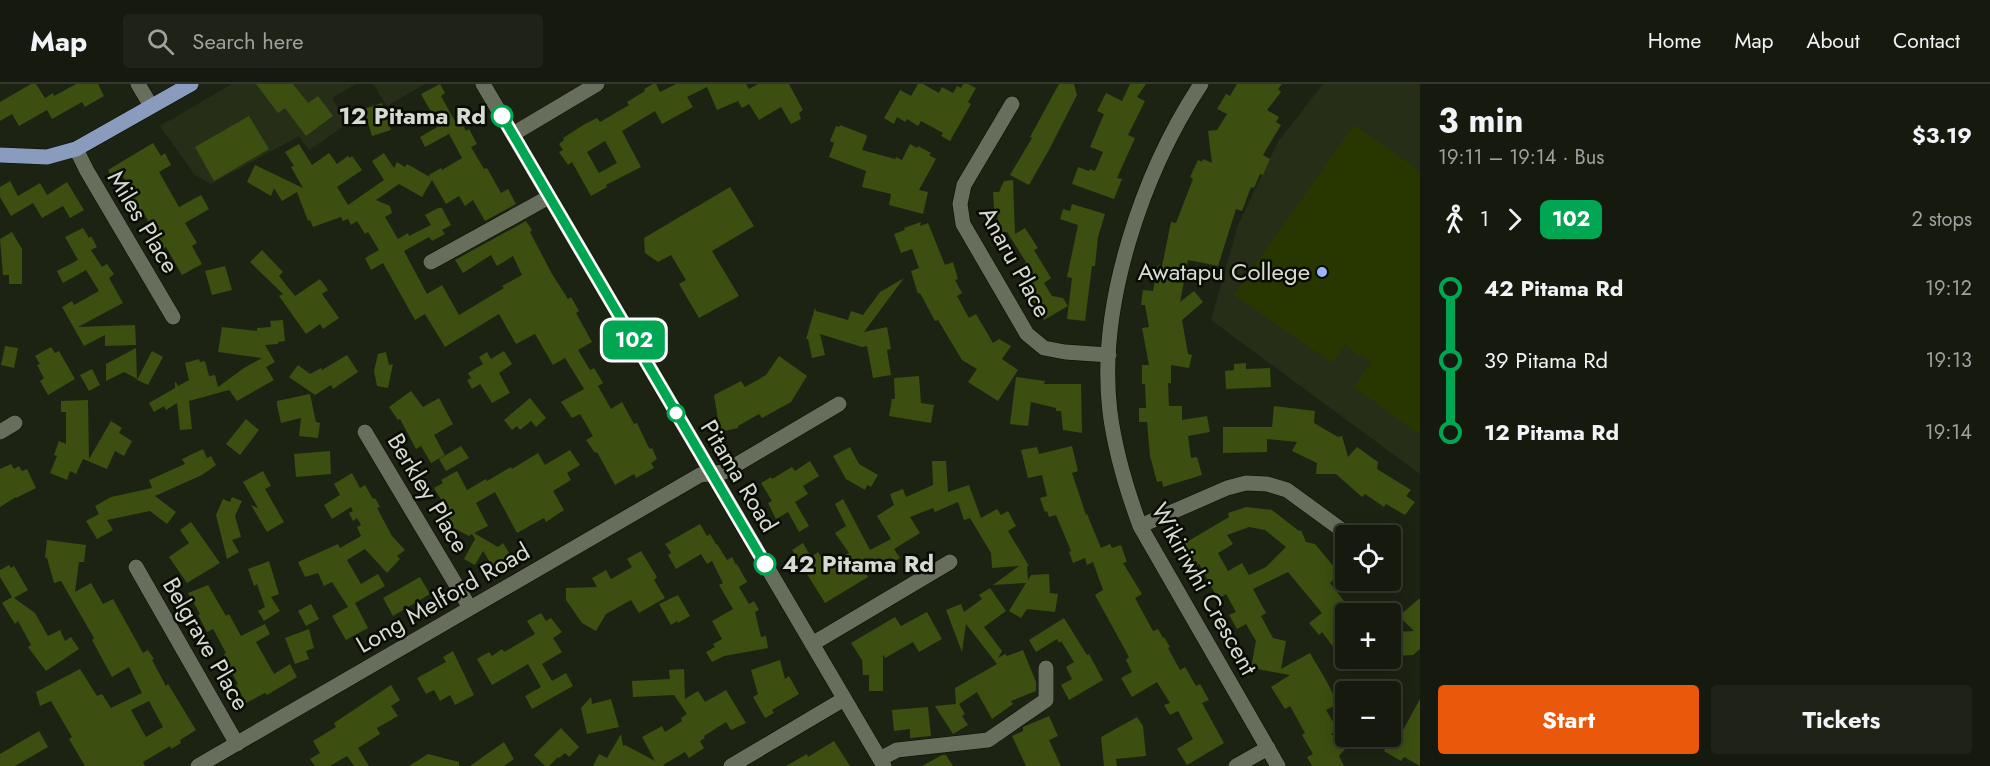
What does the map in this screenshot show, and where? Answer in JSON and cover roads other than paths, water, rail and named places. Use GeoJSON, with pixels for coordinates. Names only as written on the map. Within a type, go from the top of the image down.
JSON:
{"type":"FeatureCollection","features":[{"type":"Feature","properties":{"kind":"main road"},"geometry":{"type":"LineString","coordinates":[[0,155],[47,157],[76,149],[191,84]]}},
{"type":"Feature","properties":{"kind":"street"},"geometry":{"type":"LineString","coordinates":[[138,84],[151,106]]}},
{"type":"Feature","properties":{"kind":"street","name":"Pitama Road"},"geometry":{"type":"LineString","coordinates":[[483,84],[882,763]]}},
{"type":"Feature","properties":{"kind":"street"},"geometry":{"type":"LineString","coordinates":[[513,134],[597,84]]}},
{"type":"Feature","properties":{"kind":"street","name":"Wikiriwhi Crescent"},"geometry":{"type":"LineString","coordinates":[[1201,84],[1157,166],[1141,206],[1120,277],[1109,355],[1110,409],[1125,486],[1140,526],[1278,766]]}},
{"type":"Feature","properties":{"kind":"street","name":"Anaru Place"},"geometry":{"type":"LineString","coordinates":[[1012,104],[964,185],[960,204],[963,224],[1027,334],[1044,348],[1109,355]]}},
{"type":"Feature","properties":{"kind":"street","name":"Miles Place"},"geometry":{"type":"LineString","coordinates":[[76,149],[173,316]]}},
{"type":"Feature","properties":{"kind":"street"},"geometry":{"type":"LineString","coordinates":[[431,262],[549,197]]}},
{"type":"Feature","properties":{"kind":"street","name":"Long Melford Road"},"geometry":{"type":"LineString","coordinates":[[198,766],[700,475],[724,472],[839,404]]}},
{"type":"Feature","properties":{"kind":"street"},"geometry":{"type":"LineString","coordinates":[[0,432],[15,423]]}},
{"type":"Feature","properties":{"kind":"street","name":"Berkley Place"},"geometry":{"type":"LineString","coordinates":[[366,432],[470,608]]}},
{"type":"Feature","properties":{"kind":"street"},"geometry":{"type":"LineString","coordinates":[[1140,526],[1227,488],[1246,483],[1267,484],[1287,490],[1335,525]]}},
{"type":"Feature","properties":{"kind":"street"},"geometry":{"type":"LineString","coordinates":[[812,644],[950,562]]}},
{"type":"Feature","properties":{"kind":"street","name":"Belgrave Place"},"geometry":{"type":"LineString","coordinates":[[136,567],[237,744]]}},
{"type":"Feature","properties":{"kind":"street"},"geometry":{"type":"LineString","coordinates":[[882,763],[897,750],[988,740],[1046,700],[1046,669]]}},
{"type":"Feature","properties":{"kind":"street"},"geometry":{"type":"LineString","coordinates":[[731,766],[844,699]]}},
{"type":"Feature","properties":{"kind":"street"},"geometry":{"type":"LineString","coordinates":[[1236,766],[1268,748]]}},
{"type":"Feature","properties":{"kind":"place","name":"12 Pitama Rd"},"geometry":{"type":"Point","coordinates":[502,116]}},
{"type":"Feature","properties":{"kind":"place","name":"Awatapu College"},"geometry":{"type":"Point","coordinates":[1322,272]}},
{"type":"Feature","properties":{"kind":"place","name":"42 Pitama Rd"},"geometry":{"type":"Point","coordinates":[765,564]}}]}
